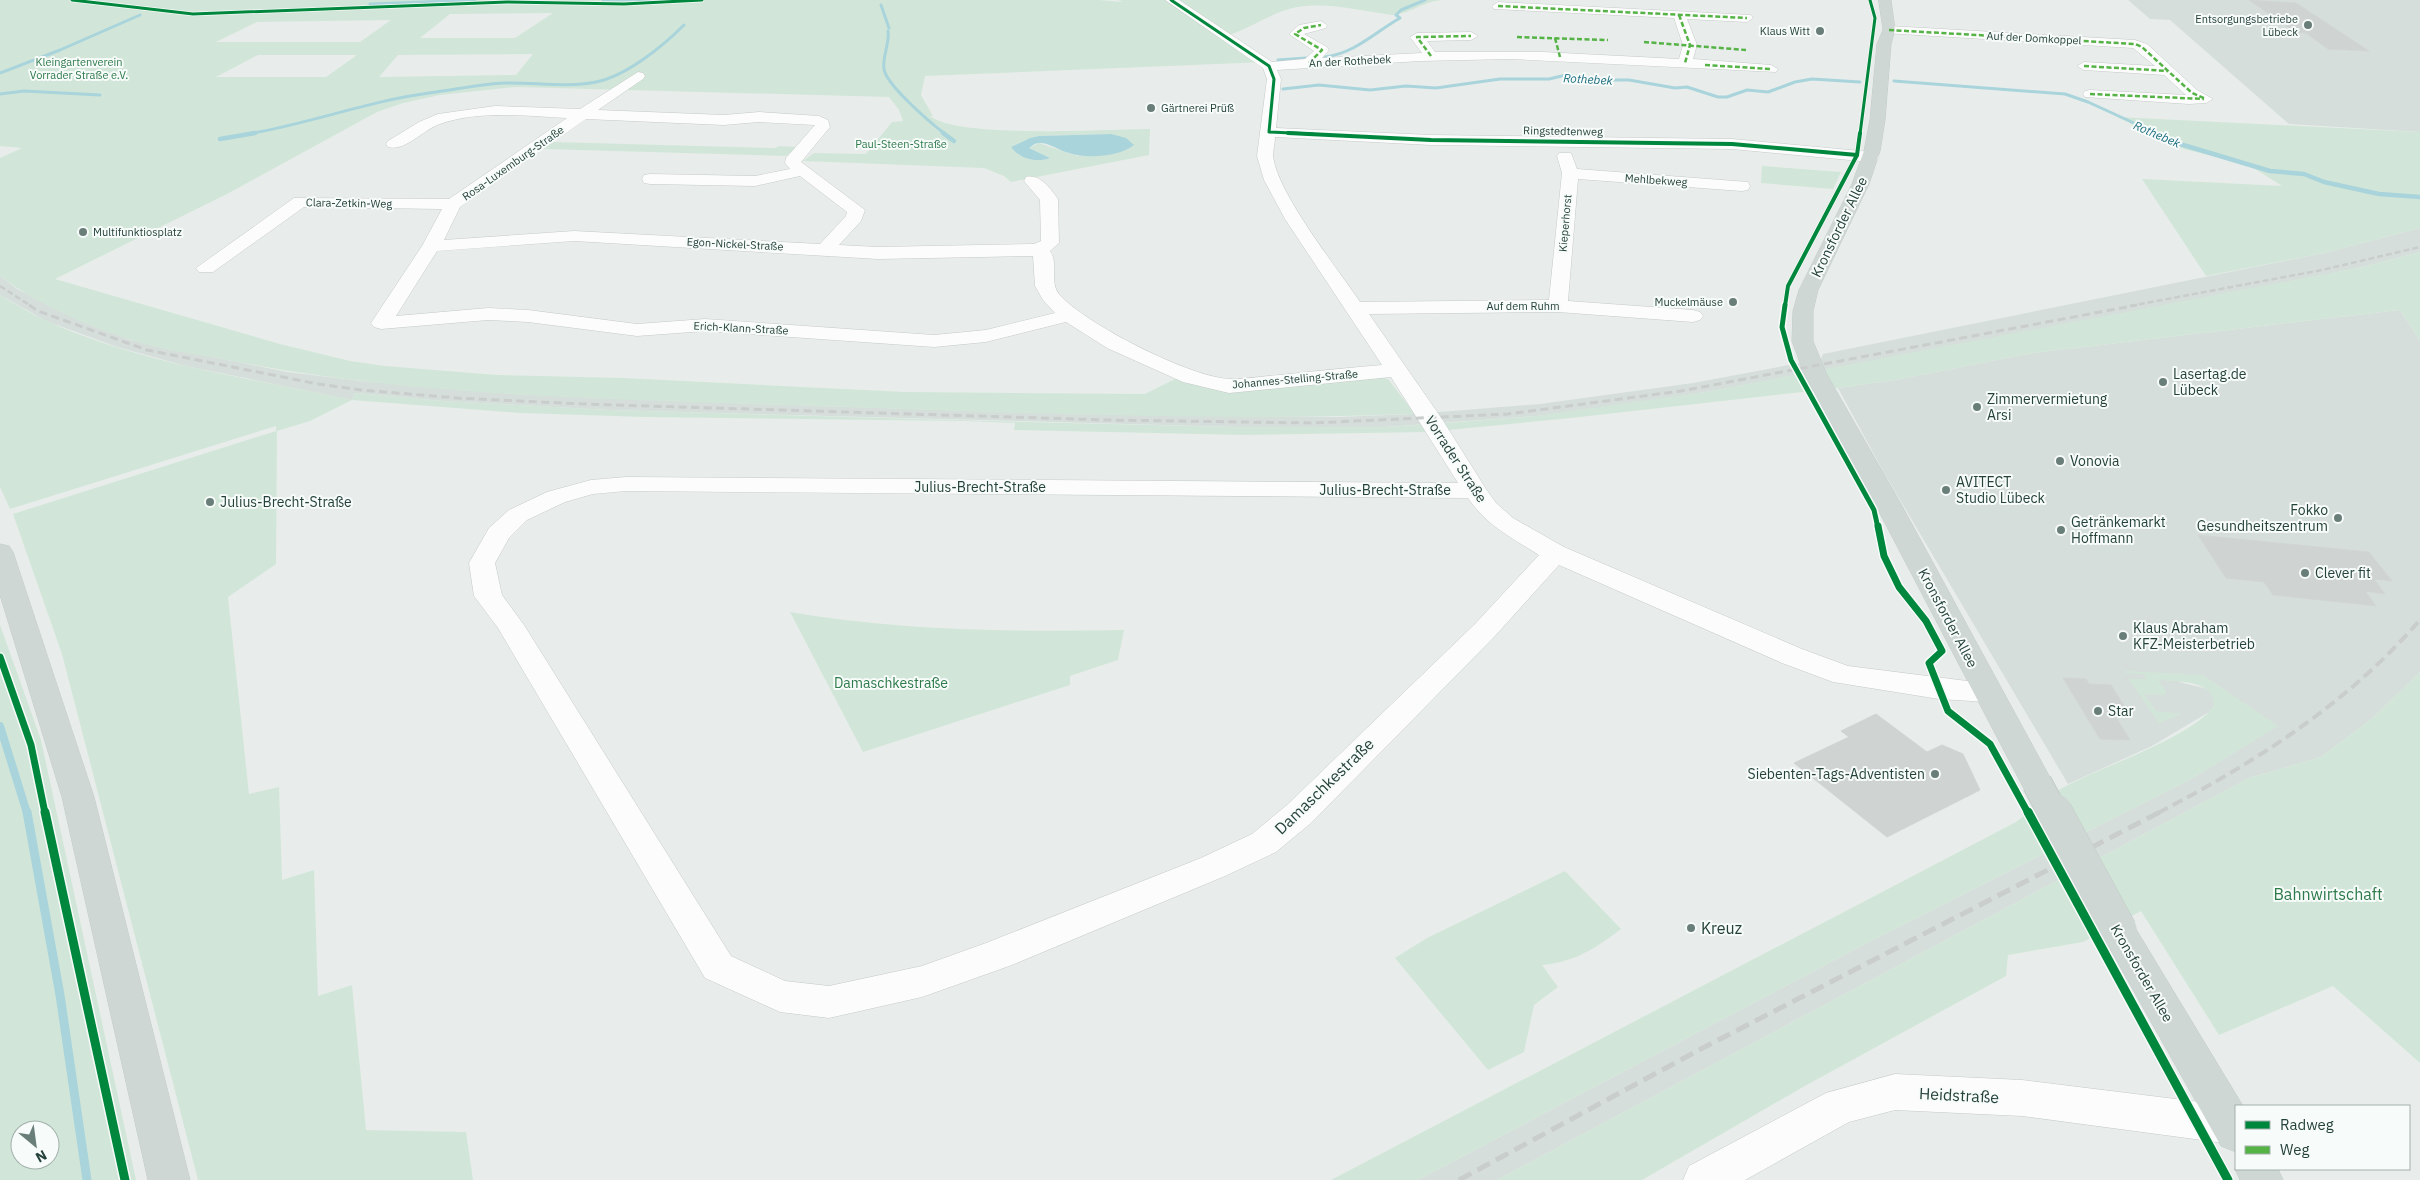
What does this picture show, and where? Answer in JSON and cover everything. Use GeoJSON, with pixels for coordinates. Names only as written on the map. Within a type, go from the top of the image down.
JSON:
{"type":"FeatureCollection","features":[{"type":"Feature","properties":{"kind":"main road"},"geometry":{"type":"LineString","coordinates":[[1884,0],[1889,30]]}},
{"type":"Feature","properties":{"kind":"main road","name":"Kronsforder Allee"},"geometry":{"type":"LineString","coordinates":[[1889,30],[1884,44],[1871,157],[1864,177],[1814,278],[1805,303],[1801,329],[1805,351],[1815,373],[1888,504],[2118,931],[2234,1129]]}},
{"type":"Feature","properties":{"kind":"main road"},"geometry":{"type":"LineString","coordinates":[[0,552],[78,797],[169,1180]]}},
{"type":"Feature","properties":{"kind":"street"},"geometry":{"type":"LineString","coordinates":[[1171,0],[1269,66]]}},
{"type":"Feature","properties":{"kind":"street"},"geometry":{"type":"LineString","coordinates":[[1658,0],[1661,14]]}},
{"type":"Feature","properties":{"kind":"street"},"geometry":{"type":"LineString","coordinates":[[1498,6],[1747,18]]}},
{"type":"Feature","properties":{"kind":"street"},"geometry":{"type":"LineString","coordinates":[[1679,15],[1690,45],[1685,64]]}},
{"type":"Feature","properties":{"kind":"street"},"geometry":{"type":"LineString","coordinates":[[1309,63],[1322,50],[1295,34],[1304,28],[1321,26]]}},
{"type":"Feature","properties":{"kind":"street","name":"Auf der Domkoppel"},"geometry":{"type":"LineString","coordinates":[[1889,30],[2135,44],[2142,47],[2192,93],[2206,99],[2189,100],[2090,94]]}},
{"type":"Feature","properties":{"kind":"street"},"geometry":{"type":"LineString","coordinates":[[1432,56],[1417,37],[1471,36]]}},
{"type":"Feature","properties":{"kind":"street"},"geometry":{"type":"LineString","coordinates":[[1517,37],[1608,40]]}},
{"type":"Feature","properties":{"kind":"street"},"geometry":{"type":"LineString","coordinates":[[1555,38],[1560,57]]}},
{"type":"Feature","properties":{"kind":"street"},"geometry":{"type":"LineString","coordinates":[[1644,42],[1746,50]]}},
{"type":"Feature","properties":{"kind":"street","name":"An der Rothebek"},"geometry":{"type":"LineString","coordinates":[[1269,66],[1432,56],[1560,57],[1771,70]]}},
{"type":"Feature","properties":{"kind":"street","name":"Vorrader Straße"},"geometry":{"type":"LineString","coordinates":[[1269,66],[1274,79],[1266,156],[1272,180],[1294,219],[1397,370],[1475,491],[1488,508],[1504,523],[1555,553],[1792,656],[1844,675],[1939,689],[1988,692]]}},
{"type":"Feature","properties":{"kind":"street","name":"Auf der Domkoppel"},"geometry":{"type":"LineString","coordinates":[[2084,66],[2168,71]]}},
{"type":"Feature","properties":{"kind":"street","name":"Rosa-Luxemburg-Straße"},"geometry":{"type":"LineString","coordinates":[[381,323],[431,246],[453,204],[638,76]]}},
{"type":"Feature","properties":{"kind":"street"},"geometry":{"type":"LineString","coordinates":[[394,144],[431,122],[495,110],[716,120],[759,117],[819,120],[823,123],[822,127],[792,161],[802,171],[856,210],[855,217],[826,249]]}},
{"type":"Feature","properties":{"kind":"street","name":"Ringstedtenweg"},"geometry":{"type":"LineString","coordinates":[[1269,132],[1431,140],[1732,144],[1871,157]]}},
{"type":"Feature","properties":{"kind":"street","name":"Kieperhorst"},"geometry":{"type":"LineString","coordinates":[[1558,306],[1570,173],[1561,141]]}},
{"type":"Feature","properties":{"kind":"street"},"geometry":{"type":"LineString","coordinates":[[650,179],[755,181],[802,171]]}},
{"type":"Feature","properties":{"kind":"street","name":"Mehlbekweg"},"geometry":{"type":"LineString","coordinates":[[1570,173],[1742,186]]}},
{"type":"Feature","properties":{"kind":"street"},"geometry":{"type":"LineString","coordinates":[[1032,181],[1049,199],[1050,244],[1038,250]]}},
{"type":"Feature","properties":{"kind":"street","name":"Clara-Zetkin-Weg"},"geometry":{"type":"LineString","coordinates":[[206,268],[300,202],[453,204]]}},
{"type":"Feature","properties":{"kind":"street","name":"Egon-Nickel-Straße"},"geometry":{"type":"LineString","coordinates":[[431,246],[574,236],[898,254],[1038,250]]}},
{"type":"Feature","properties":{"kind":"street","name":"Johannes-Stelling-Straße"},"geometry":{"type":"LineString","coordinates":[[1038,250],[1044,256],[1045,286],[1050,296],[1069,315],[1114,344],[1191,377],[1229,386],[1397,370]]}},
{"type":"Feature","properties":{"kind":"street","name":"Auf dem Ruhm"},"geometry":{"type":"LineString","coordinates":[[1353,308],[1558,306],[1693,316]]}},
{"type":"Feature","properties":{"kind":"street","name":"Erich-Klann-Straße"},"geometry":{"type":"LineString","coordinates":[[381,323],[498,315],[528,316],[637,330],[705,325],[934,341],[965,341],[997,335],[1069,315]]}},
{"type":"Feature","properties":{"kind":"street","name":"Julius-Brecht-Straße"},"geometry":{"type":"LineString","coordinates":[[498,534],[518,515],[556,497],[591,487],[626,484],[1475,491]]}},
{"type":"Feature","properties":{"kind":"street","name":"Damaschkestraße"},"geometry":{"type":"LineString","coordinates":[[498,534],[482,563],[488,596],[510,625],[718,967],[780,996],[829,1002],[922,981],[998,954],[1213,867],[1264,843],[1299,814],[1485,630],[1555,553]]}},
{"type":"Feature","properties":{"kind":"street","name":"Heidstraße"},"geometry":{"type":"LineString","coordinates":[[1704,1180],[1840,1106],[1895,1092],[2022,1098],[2234,1129]]}},
{"type":"Feature","properties":{"kind":"shaded area"},"geometry":{"type":"Polygon","coordinates":[[[2128,0],[2420,0],[2420,132],[2289,124],[2170,20],[2150,19],[2128,0]]]}},
{"type":"Feature","properties":{"kind":"shaded area"},"geometry":{"type":"Polygon","coordinates":[[[2420,228],[2420,252],[2363,267],[2114,316],[1621,406],[1536,416],[1385,427],[1236,427],[610,410],[443,401],[355,393],[352,400],[186,366],[117,347],[46,321],[0,295],[0,276],[17,289],[69,315],[131,340],[287,372],[361,381],[512,394],[759,404],[1004,412],[1337,417],[1415,414],[1540,404],[1693,383],[1821,359],[1823,354],[2324,253],[2420,228]]]}},
{"type":"Feature","properties":{"kind":"shaded area"},"geometry":{"type":"Polygon","coordinates":[[[2400,310],[2420,341],[2420,672],[2373,718],[2321,757],[2249,778],[1497,1180],[1418,1180],[1867,943],[2191,779],[2277,726],[2202,675],[2179,682],[2208,689],[2214,698],[2214,706],[2209,712],[2152,746],[2068,784],[1883,471],[1838,388],[1895,380],[2033,353],[2400,310]]]}},
{"type":"Feature","properties":{"kind":"green space"},"geometry":{"type":"Polygon","coordinates":[[[0,0],[1099,0],[1123,2],[1118,0],[1444,0],[1430,2],[1393,15],[1341,7],[1301,7],[1280,12],[1238,32],[1221,37],[1265,62],[925,76],[921,95],[933,116],[930,116],[946,123],[971,128],[1035,131],[1150,129],[1149,155],[1011,182],[1004,176],[984,168],[803,161],[814,153],[866,154],[892,122],[903,121],[899,110],[889,97],[515,87],[440,95],[403,103],[377,112],[227,194],[55,279],[280,344],[350,361],[385,366],[497,375],[624,378],[905,392],[1145,394],[1177,378],[1184,381],[1378,376],[1388,379],[1415,414],[1266,417],[1116,415],[521,395],[374,382],[301,373],[178,351],[141,343],[79,320],[45,305],[0,276],[0,158],[22,148],[0,146],[0,0]],[[553,13],[450,14],[420,38],[515,38],[553,13]],[[391,20],[257,22],[216,42],[360,42],[391,20]],[[533,54],[398,55],[379,77],[516,75],[533,54]],[[258,55],[216,77],[326,77],[357,55],[258,55]],[[1111,134],[1039,136],[1011,147],[1023,157],[1040,160],[1050,158],[1029,148],[1039,143],[1077,156],[1102,154],[1111,134]]]}},
{"type":"Feature","properties":{"kind":"green space"},"geometry":{"type":"Polygon","coordinates":[[[2117,117],[2420,132],[2420,228],[2324,253],[2206,276],[2142,179],[2282,186],[2249,165],[2184,149],[2117,117]]]}},
{"type":"Feature","properties":{"kind":"green space"},"geometry":{"type":"Polygon","coordinates":[[[552,142],[797,147],[786,156],[543,149],[552,142]]]}},
{"type":"Feature","properties":{"kind":"green space"},"geometry":{"type":"Polygon","coordinates":[[[1762,166],[1841,172],[1833,189],[1761,183],[1762,166]]]}},
{"type":"Feature","properties":{"kind":"green space"},"geometry":{"type":"Polygon","coordinates":[[[2420,252],[2420,341],[2400,310],[2033,353],[1895,380],[1838,388],[1428,432],[1246,435],[1014,430],[1015,423],[521,413],[352,400],[355,393],[443,401],[610,410],[1236,427],[1385,427],[1447,423],[1536,416],[1706,392],[2363,267],[2420,252]]]}},
{"type":"Feature","properties":{"kind":"green space"},"geometry":{"type":"Polygon","coordinates":[[[0,295],[47,321],[83,336],[120,348],[197,368],[352,400],[310,421],[277,431],[276,564],[228,597],[249,794],[279,787],[282,880],[314,870],[318,996],[352,985],[366,1130],[466,1132],[473,1180],[198,1180],[62,654],[13,514],[276,431],[276,426],[10,509],[0,487],[0,295]]]}},
{"type":"Feature","properties":{"kind":"green space","name":"Damaschkestraße"},"geometry":{"type":"Polygon","coordinates":[[[790,612],[915,627],[1040,631],[1124,630],[1118,660],[1070,676],[1070,685],[863,752],[790,612]]]}},
{"type":"Feature","properties":{"kind":"green space"},"geometry":{"type":"Polygon","coordinates":[[[0,625],[41,740],[136,1180],[0,1180],[0,625]]]}},
{"type":"Feature","properties":{"kind":"green space"},"geometry":{"type":"Polygon","coordinates":[[[2125,671],[2202,675],[2278,726],[2191,779],[1867,943],[1418,1180],[1331,1180],[2016,822],[2063,788],[2147,750],[2188,728],[2214,706],[2213,697],[2202,686],[2184,682],[2158,680],[2166,692],[2165,695],[2144,694],[2156,711],[2181,714],[2159,723],[2129,679],[2147,679],[2143,674],[2125,673],[2125,671]]]}},
{"type":"Feature","properties":{"kind":"green space","name":"Bahnwirtschaft"},"geometry":{"type":"Polygon","coordinates":[[[2420,672],[2420,1063],[2333,986],[2219,1035],[2141,911],[2083,942],[2008,955],[2006,976],[1803,1087],[1642,1180],[1497,1180],[2249,778],[2321,757],[2373,718],[2420,672]]]}},
{"type":"Feature","properties":{"kind":"green space"},"geometry":{"type":"Polygon","coordinates":[[[1565,871],[1621,929],[1585,953],[1542,965],[1558,987],[1534,1005],[1524,1052],[1488,1070],[1395,958],[1427,938],[1565,871]]]}},
{"type":"Feature","properties":{"kind":"water"},"geometry":{"type":"Polygon","coordinates":[[[1111,134],[1126,138],[1134,145],[1120,152],[1102,156],[1084,156],[1038,143],[1029,148],[1050,158],[1040,160],[1024,157],[1011,147],[1039,136],[1111,134]]]}},
{"type":"Feature","properties":{"kind":"building","name":"Entsorgungsbetriebe Lübeck"},"geometry":{"type":"Polygon","coordinates":[[[2249,0],[2296,3],[2369,51],[2328,49],[2306,33],[2295,32],[2249,0]]]}},
{"type":"Feature","properties":{"kind":"building","name":"Clever fit"},"geometry":{"type":"Polygon","coordinates":[[[2198,535],[2369,552],[2392,581],[2374,579],[2385,594],[2365,591],[2376,606],[2273,595],[2264,582],[2226,578],[2198,535]]]}},
{"type":"Feature","properties":{"kind":"building","name":"Star"},"geometry":{"type":"Polygon","coordinates":[[[2063,678],[2086,679],[2089,684],[2111,685],[2126,709],[2110,708],[2130,740],[2100,739],[2063,678]]]}},
{"type":"Feature","properties":{"kind":"building","name":"Siebenten-Tags-Adventisten"},"geometry":{"type":"Polygon","coordinates":[[[1876,714],[1927,752],[1942,745],[1963,754],[1980,790],[1887,837],[1794,763],[1849,737],[1841,731],[1876,714]]]}},
{"type":"Feature","properties":{"kind":"waterway"},"geometry":{"type":"LineString","coordinates":[[370,4],[475,0]]}},
{"type":"Feature","properties":{"kind":"waterway"},"geometry":{"type":"LineString","coordinates":[[603,0],[660,0]]}},
{"type":"Feature","properties":{"kind":"waterway"},"geometry":{"type":"LineString","coordinates":[[1325,57],[1336,55],[1364,42],[1400,18],[1396,15],[1401,10],[1425,0]]}},
{"type":"Feature","properties":{"kind":"waterway"},"geometry":{"type":"LineString","coordinates":[[881,5],[889,28]]}},
{"type":"Feature","properties":{"kind":"waterway"},"geometry":{"type":"LineString","coordinates":[[0,73],[60,50],[140,15]]}},
{"type":"Feature","properties":{"kind":"waterway"},"geometry":{"type":"LineString","coordinates":[[248,134],[271,130],[384,101],[477,86],[505,83],[562,85],[596,82],[619,74],[631,67],[654,51],[684,25]]}},
{"type":"Feature","properties":{"kind":"waterway"},"geometry":{"type":"LineString","coordinates":[[888,31],[884,64],[887,76],[910,104],[945,134]]}},
{"type":"Feature","properties":{"kind":"waterway"},"geometry":{"type":"LineString","coordinates":[[1278,60],[1306,58]]}},
{"type":"Feature","properties":{"kind":"waterway","name":"Rothebek"},"geometry":{"type":"LineString","coordinates":[[1283,89],[1319,85],[1370,90],[1406,86],[1436,88],[1500,79],[1549,79],[1566,75],[1603,80],[1629,80],[1675,88],[1687,87],[1718,97],[1727,97],[1747,90],[1768,92],[1795,82],[1812,79],[1860,82]]}},
{"type":"Feature","properties":{"kind":"waterway","name":"Rothebek"},"geometry":{"type":"LineString","coordinates":[[1894,81],[2065,94],[2088,102],[2158,134]]}},
{"type":"Feature","properties":{"kind":"waterway"},"geometry":{"type":"LineString","coordinates":[[0,94],[24,91],[100,95]]}},
{"type":"Feature","properties":{"kind":"waterway"},"geometry":{"type":"LineString","coordinates":[[220,139],[255,133]]}},
{"type":"Feature","properties":{"kind":"waterway"},"geometry":{"type":"LineString","coordinates":[[943,133],[954,141]]}},
{"type":"Feature","properties":{"kind":"waterway","name":"Rothebek"},"geometry":{"type":"LineString","coordinates":[[2156,133],[2180,144],[2270,171],[2304,174],[2324,182],[2379,194],[2420,197]]}},
{"type":"Feature","properties":{"kind":"waterway"},"geometry":{"type":"LineString","coordinates":[[0,726],[27,813]]}},
{"type":"Feature","properties":{"kind":"waterway"},"geometry":{"type":"LineString","coordinates":[[27,812],[60,995],[87,1180]]}},
{"type":"Feature","properties":{"kind":"railway"},"geometry":{"type":"LineString","coordinates":[[2130,306],[2322,270],[2420,247]]}},
{"type":"Feature","properties":{"kind":"railway"},"geometry":{"type":"LineString","coordinates":[[0,286],[31,306]]}},
{"type":"Feature","properties":{"kind":"railway"},"geometry":{"type":"LineString","coordinates":[[29,305],[38,311],[147,350],[318,384],[361,390],[457,398],[583,404],[1107,420],[1312,423],[1508,414],[1681,391],[2137,305]]}},
{"type":"Feature","properties":{"kind":"railway"},"geometry":{"type":"LineString","coordinates":[[2158,813],[2265,752],[2331,705],[2392,650],[2420,620]]}},
{"type":"Feature","properties":{"kind":"railway"},"geometry":{"type":"LineString","coordinates":[[1459,1180],[1699,1050],[2160,812]]}},
{"type":"Feature","properties":{"kind":"marked path"},"geometry":{"type":"LineString","coordinates":[[1498,6],[1747,18]]}},
{"type":"Feature","properties":{"kind":"marked path"},"geometry":{"type":"LineString","coordinates":[[1679,15],[1690,45],[1685,63]]}},
{"type":"Feature","properties":{"kind":"marked path"},"geometry":{"type":"LineString","coordinates":[[1309,63],[1322,50],[1295,34],[1304,28],[1321,25]]}},
{"type":"Feature","properties":{"kind":"marked path"},"geometry":{"type":"LineString","coordinates":[[1889,30],[2135,44],[2142,47],[2192,93],[2206,99]]}},
{"type":"Feature","properties":{"kind":"marked path"},"geometry":{"type":"LineString","coordinates":[[1431,56],[1417,37],[1471,36]]}},
{"type":"Feature","properties":{"kind":"marked path"},"geometry":{"type":"LineString","coordinates":[[1517,37],[1608,40]]}},
{"type":"Feature","properties":{"kind":"marked path"},"geometry":{"type":"LineString","coordinates":[[1555,38],[1560,57]]}},
{"type":"Feature","properties":{"kind":"marked path"},"geometry":{"type":"LineString","coordinates":[[1644,42],[1746,50]]}},
{"type":"Feature","properties":{"kind":"marked path"},"geometry":{"type":"LineString","coordinates":[[1705,65],[1771,69]]}},
{"type":"Feature","properties":{"kind":"marked path"},"geometry":{"type":"LineString","coordinates":[[2084,66],[2168,71]]}},
{"type":"Feature","properties":{"kind":"marked path"},"geometry":{"type":"LineString","coordinates":[[2090,94],[2204,99]]}},
{"type":"Feature","properties":{"kind":"cycle path"},"geometry":{"type":"LineString","coordinates":[[72,0],[193,14],[507,2],[624,4],[702,0]]}},
{"type":"Feature","properties":{"kind":"cycle path"},"geometry":{"type":"LineString","coordinates":[[1171,0],[1269,66],[1274,79],[1269,132],[1431,140],[1732,144],[1857,155]]}},
{"type":"Feature","properties":{"kind":"cycle path"},"geometry":{"type":"LineString","coordinates":[[1870,0],[1875,18],[1857,155],[1788,286],[1782,327],[1791,360],[1874,510],[1884,556],[1899,587],[1926,621],[1942,651],[1929,663],[1948,711],[1990,744],[2099,940],[2228,1180]]}},
{"type":"Feature","properties":{"kind":"cycle path"},"geometry":{"type":"LineString","coordinates":[[0,657],[31,745],[88,1017],[125,1180]]}},
{"type":"Feature","properties":{"kind":"place","name":"Entsorgungsbetriebe Lübeck"},"geometry":{"type":"Point","coordinates":[2308,25]}},
{"type":"Feature","properties":{"kind":"place","name":"Klaus Witt"},"geometry":{"type":"Point","coordinates":[1820,31]}},
{"type":"Feature","properties":{"kind":"place","name":"Gärtnerei Prüß"},"geometry":{"type":"Point","coordinates":[1151,108]}},
{"type":"Feature","properties":{"kind":"place","name":"Multifunktiosplatz"},"geometry":{"type":"Point","coordinates":[83,232]}},
{"type":"Feature","properties":{"kind":"place","name":"Muckelmäuse"},"geometry":{"type":"Point","coordinates":[1733,302]}},
{"type":"Feature","properties":{"kind":"place","name":"Lasertag.de Lübeck"},"geometry":{"type":"Point","coordinates":[2163,382]}},
{"type":"Feature","properties":{"kind":"place","name":"Zimmervermietung Arsi"},"geometry":{"type":"Point","coordinates":[1977,407]}},
{"type":"Feature","properties":{"kind":"place","name":"Vonovia"},"geometry":{"type":"Point","coordinates":[2060,461]}},
{"type":"Feature","properties":{"kind":"place","name":"AVITECT Studio Lübeck"},"geometry":{"type":"Point","coordinates":[1946,490]}},
{"type":"Feature","properties":{"kind":"place","name":"Julius-Brecht-Straße"},"geometry":{"type":"Point","coordinates":[210,502]}},
{"type":"Feature","properties":{"kind":"place","name":"Fokko Gesundheitszentrum"},"geometry":{"type":"Point","coordinates":[2338,518]}},
{"type":"Feature","properties":{"kind":"place","name":"Getränkemarkt Hoffmann"},"geometry":{"type":"Point","coordinates":[2061,530]}},
{"type":"Feature","properties":{"kind":"place","name":"Clever fit"},"geometry":{"type":"Point","coordinates":[2305,573]}},
{"type":"Feature","properties":{"kind":"place","name":"Klaus Abraham KFZ-Meisterbetrieb"},"geometry":{"type":"Point","coordinates":[2123,636]}},
{"type":"Feature","properties":{"kind":"place","name":"Star"},"geometry":{"type":"Point","coordinates":[2098,711]}},
{"type":"Feature","properties":{"kind":"place","name":"Siebenten-Tags-Adventisten"},"geometry":{"type":"Point","coordinates":[1935,774]}},
{"type":"Feature","properties":{"kind":"place","name":"Kreuz"},"geometry":{"type":"Point","coordinates":[1691,928]}},
{"type":"Feature","properties":{"kind":"park label","name":"Kleingartenverein Vorrader Straße e.V."},"geometry":{"type":"Point","coordinates":[79,68]}},
{"type":"Feature","properties":{"kind":"park label","name":"Paul-Steen-Straße"},"geometry":{"type":"Point","coordinates":[901,144]}}]}
